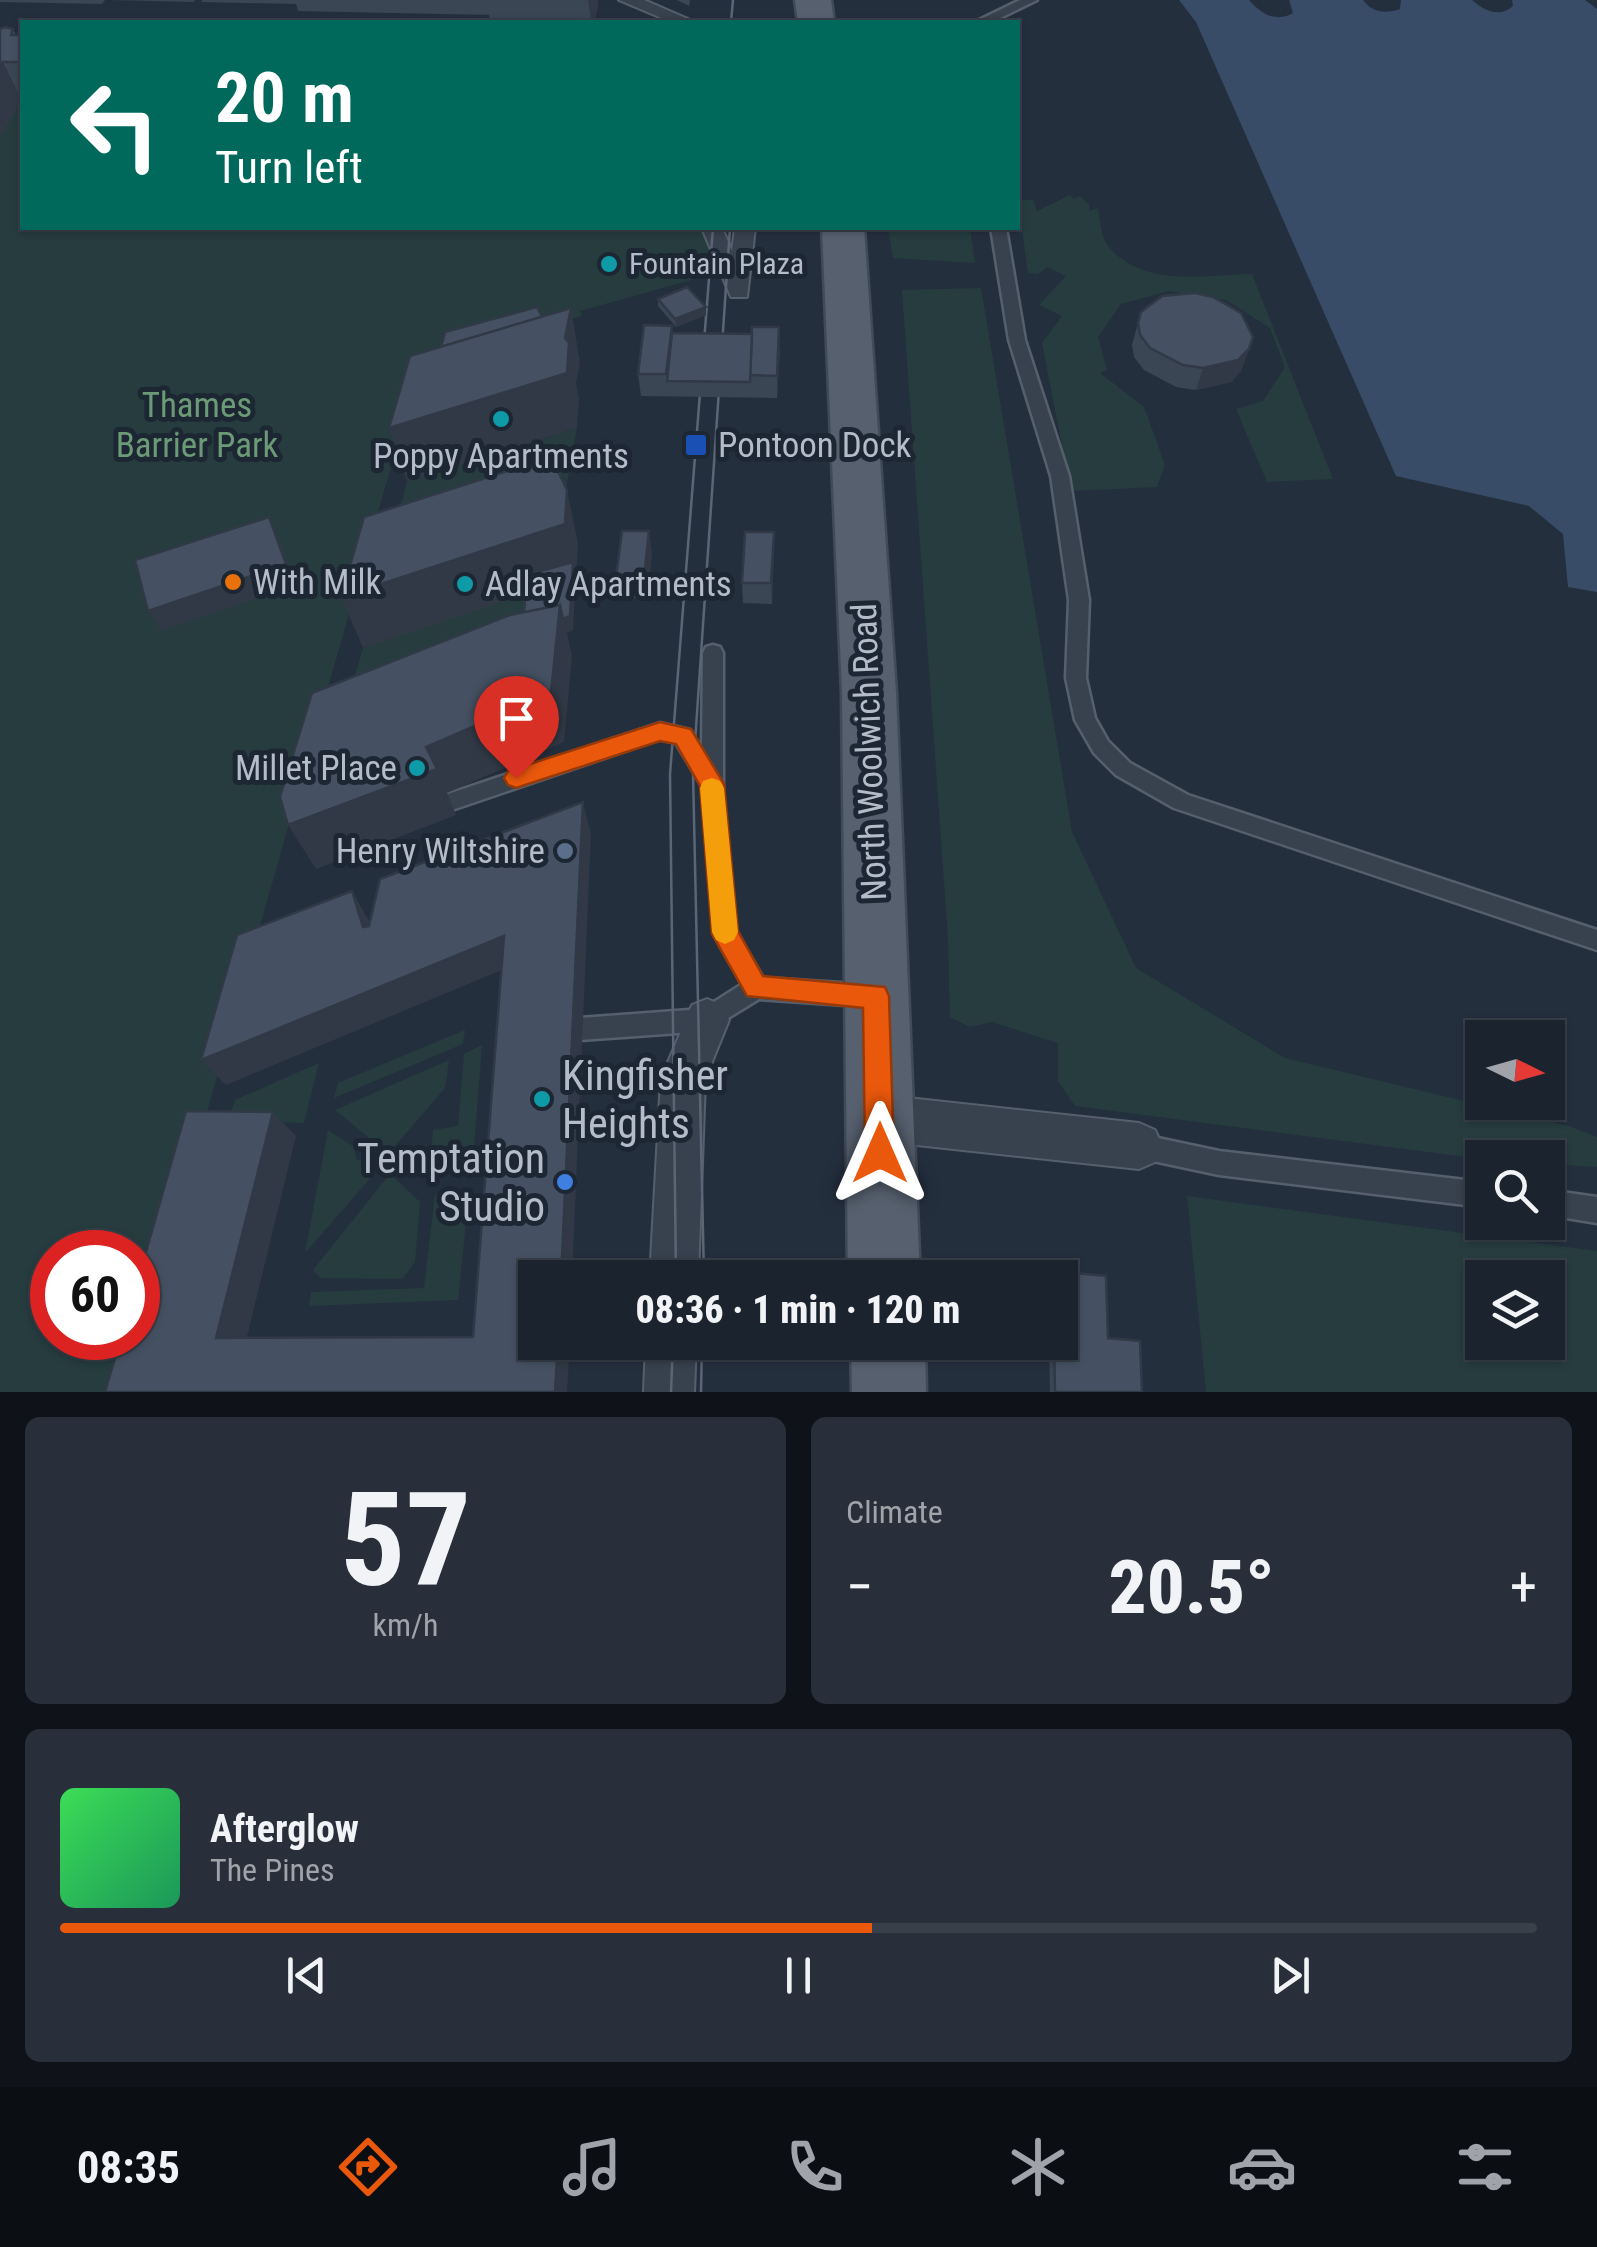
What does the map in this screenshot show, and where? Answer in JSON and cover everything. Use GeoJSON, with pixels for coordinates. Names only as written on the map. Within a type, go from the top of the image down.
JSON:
{"type":"FeatureCollection","features":[{"type":"Feature","properties":{"kind":"main road","name":"North Woolwich Road"},"geometry":{"type":"LineString","coordinates":[[843,230],[868,673],[884,1260]]}},
{"type":"Feature","properties":{"kind":"main road"},"geometry":{"type":"LineString","coordinates":[[888,1360],[889,1392]]}},
{"type":"Feature","properties":{"kind":"street"},"geometry":{"type":"LineString","coordinates":[[628,0],[681,20]]}},
{"type":"Feature","properties":{"kind":"street"},"geometry":{"type":"LineString","coordinates":[[713,230],[739,292],[746,230]]}},
{"type":"Feature","properties":{"kind":"street"},"geometry":{"type":"LineString","coordinates":[[675,1260],[683,1079],[707,1020]]}},
{"type":"Feature","properties":{"kind":"street"},"geometry":{"type":"LineString","coordinates":[[880,1118],[1139,1146]]}},
{"type":"Feature","properties":{"kind":"street"},"geometry":{"type":"LineString","coordinates":[[669,1392],[670,1360]]}},
{"type":"Feature","properties":{"kind":"lane"},"geometry":{"type":"LineString","coordinates":[[986,20],[1030,0]]}},
{"type":"Feature","properties":{"kind":"lane"},"geometry":{"type":"LineString","coordinates":[[998,230],[1016,340],[1060,476],[1079,600],[1078,696],[1085,720],[1101,747],[1123,769],[1180,802],[1597,940]]}},
{"type":"Feature","properties":{"kind":"lane"},"geometry":{"type":"LineString","coordinates":[[713,653],[712,784],[725,934],[756,988]]}},
{"type":"Feature","properties":{"kind":"lane"},"geometry":{"type":"LineString","coordinates":[[448,802],[660,731],[683,736],[712,784]]}},
{"type":"Feature","properties":{"kind":"lane"},"geometry":{"type":"LineString","coordinates":[[580,1029],[707,1020],[756,988],[876,996]]}},
{"type":"Feature","properties":{"kind":"lane"},"geometry":{"type":"LineString","coordinates":[[1139,1146],[1220,1163],[1465,1193]]}},
{"type":"Feature","properties":{"kind":"lane"},"geometry":{"type":"LineString","coordinates":[[1565,1206],[1597,1210]]}},
{"type":"Feature","properties":{"kind":"green space","name":"Thames Barrier Park"},"geometry":{"type":"Polygon","coordinates":[[[20,104],[20,230],[702,230],[727,270],[580,311],[582,316],[420,365],[160,1276],[160,1230],[30,1230],[30,1360],[136,1360],[127,1392],[0,1392],[0,136],[20,104]]]}},
{"type":"Feature","properties":{"kind":"green space"},"geometry":{"type":"Polygon","coordinates":[[[1070,195],[1074,199],[1080,196],[1089,204],[1089,211],[1098,208],[1108,246],[1122,259],[1157,274],[1252,274],[1333,479],[1267,482],[1236,409],[1263,401],[1285,367],[1270,328],[1226,300],[1169,291],[1121,304],[1098,337],[1107,370],[1100,373],[1144,407],[1165,465],[1157,487],[1071,491],[1042,343],[1062,316],[1039,305],[1066,276],[1048,267],[1038,274],[1028,273],[1020,200],[1033,200],[1037,211],[1070,195]]]}},
{"type":"Feature","properties":{"kind":"green space"},"geometry":{"type":"Polygon","coordinates":[[[888,230],[970,230],[975,263],[893,258],[888,230]]]}},
{"type":"Feature","properties":{"kind":"green space"},"geometry":{"type":"Polygon","coordinates":[[[981,288],[1072,832],[1136,968],[1285,1058],[1465,1101],[1465,1120],[1544,1120],[1597,1137],[1597,1167],[1565,1165],[1565,1140],[1465,1140],[1465,1157],[1075,1106],[1058,1081],[1058,1043],[992,1022],[970,1027],[950,1017],[948,938],[902,290],[981,288]]]}},
{"type":"Feature","properties":{"kind":"green space"},"geometry":{"type":"Polygon","coordinates":[[[577,428],[562,510],[384,570],[407,482],[577,428]]]}},
{"type":"Feature","properties":{"kind":"green space"},"geometry":{"type":"Polygon","coordinates":[[[523,591],[530,601],[524,666],[336,741],[363,648],[523,591]]]}},
{"type":"Feature","properties":{"kind":"green space"},"geometry":{"type":"Polygon","coordinates":[[[465,1030],[463,1044],[334,1098],[338,1083],[465,1030]]]}},
{"type":"Feature","properties":{"kind":"green space"},"geometry":{"type":"Polygon","coordinates":[[[482,1045],[473,1161],[430,1164],[433,1130],[458,1126],[464,1054],[482,1045]]]}},
{"type":"Feature","properties":{"kind":"green space"},"geometry":{"type":"Polygon","coordinates":[[[449,1060],[445,1088],[383,1160],[378,1145],[335,1110],[449,1060]]]}},
{"type":"Feature","properties":{"kind":"green space"},"geometry":{"type":"Polygon","coordinates":[[[319,1063],[304,1123],[228,1120],[235,1100],[319,1063]]]}},
{"type":"Feature","properties":{"kind":"green space"},"geometry":{"type":"Polygon","coordinates":[[[328,1130],[353,1146],[357,1160],[373,1158],[374,1174],[305,1253],[328,1130]]]}},
{"type":"Feature","properties":{"kind":"green space"},"geometry":{"type":"Polygon","coordinates":[[[390,1174],[420,1202],[415,1262],[402,1279],[321,1278],[313,1270],[390,1174]]]}},
{"type":"Feature","properties":{"kind":"green space"},"geometry":{"type":"Polygon","coordinates":[[[469,1194],[458,1300],[309,1306],[311,1292],[424,1288],[435,1195],[469,1194]]]}},
{"type":"Feature","properties":{"kind":"green space"},"geometry":{"type":"Polygon","coordinates":[[[1187,1196],[1465,1233],[1465,1240],[1515,1240],[1597,1251],[1597,1392],[1206,1392],[1187,1196]]]}},
{"type":"Feature","properties":{"kind":"water"},"geometry":{"type":"Polygon","coordinates":[[[1179,0],[1249,0],[1275,17],[1293,13],[1289,0],[1363,0],[1384,12],[1400,9],[1401,0],[1472,0],[1497,12],[1513,6],[1512,0],[1585,0],[1597,9],[1597,592],[1568,587],[1563,534],[1529,506],[1396,476],[1196,22],[1179,0]]]}},
{"type":"Feature","properties":{"kind":"building"},"geometry":{"type":"Polygon","coordinates":[[[0,29],[13,29],[11,35],[20,32],[19,62],[3,62],[0,66],[0,29]]]}},
{"type":"Feature","properties":{"kind":"building"},"geometry":{"type":"Polygon","coordinates":[[[687,287],[706,307],[675,319],[658,299],[687,287]]]}},
{"type":"Feature","properties":{"kind":"building"},"geometry":{"type":"Polygon","coordinates":[[[1195,293],[1213,297],[1241,313],[1253,337],[1249,349],[1238,360],[1203,368],[1183,365],[1150,348],[1140,335],[1141,312],[1162,296],[1195,293]]]}},
{"type":"Feature","properties":{"kind":"building"},"geometry":{"type":"Polygon","coordinates":[[[537,307],[542,317],[441,347],[445,332],[537,307]]]}},
{"type":"Feature","properties":{"kind":"building"},"geometry":{"type":"Polygon","coordinates":[[[571,308],[565,338],[569,343],[567,373],[389,428],[410,356],[571,308]]]}},
{"type":"Feature","properties":{"kind":"building"},"geometry":{"type":"Polygon","coordinates":[[[644,325],[672,326],[666,374],[638,374],[644,325]]]}},
{"type":"Feature","properties":{"kind":"building"},"geometry":{"type":"Polygon","coordinates":[[[752,327],[779,327],[777,376],[750,375],[752,327]]]}},
{"type":"Feature","properties":{"kind":"building"},"geometry":{"type":"Polygon","coordinates":[[[672,333],[752,334],[750,382],[667,381],[672,333]]]}},
{"type":"Feature","properties":{"kind":"building"},"geometry":{"type":"Polygon","coordinates":[[[551,457],[567,490],[565,524],[341,597],[364,517],[551,457]]]}},
{"type":"Feature","properties":{"kind":"building"},"geometry":{"type":"Polygon","coordinates":[[[269,517],[286,564],[148,611],[135,560],[269,517]]]}},
{"type":"Feature","properties":{"kind":"building"},"geometry":{"type":"Polygon","coordinates":[[[622,531],[649,531],[644,577],[616,577],[622,531]]]}},
{"type":"Feature","properties":{"kind":"building"},"geometry":{"type":"Polygon","coordinates":[[[745,532],[774,532],[771,583],[742,583],[745,532]]]}},
{"type":"Feature","properties":{"kind":"building"},"geometry":{"type":"Polygon","coordinates":[[[573,562],[570,616],[563,619],[560,605],[524,613],[526,587],[519,577],[573,562]]]}},
{"type":"Feature","properties":{"kind":"building"},"geometry":{"type":"Polygon","coordinates":[[[560,605],[551,693],[426,747],[437,769],[288,825],[280,797],[312,693],[510,615],[560,605]]]}},
{"type":"Feature","properties":{"kind":"building","name":"Kingfisher Heights"},"geometry":{"type":"Polygon","coordinates":[[[583,802],[562,1260],[518,1260],[518,1360],[557,1360],[555,1392],[105,1392],[114,1360],[160,1360],[160,1230],[152,1230],[186,1111],[273,1112],[216,1338],[473,1337],[504,936],[201,1060],[237,935],[352,891],[363,927],[369,926],[380,879],[583,802]]]}},
{"type":"Feature","properties":{"kind":"building"},"geometry":{"type":"Polygon","coordinates":[[[1078,1273],[1106,1276],[1108,1338],[1140,1341],[1142,1392],[1055,1392],[1054,1360],[1078,1360],[1078,1273]]]}},
{"type":"Feature","properties":{"kind":"tram line"},"geometry":{"type":"LineString","coordinates":[[731,20],[733,0]]}},
{"type":"Feature","properties":{"kind":"tram line"},"geometry":{"type":"LineString","coordinates":[[676,1260],[670,774],[713,230]]}},
{"type":"Feature","properties":{"kind":"tram line"},"geometry":{"type":"LineString","coordinates":[[704,1260],[693,772],[730,230]]}},
{"type":"Feature","properties":{"kind":"tram line"},"geometry":{"type":"LineString","coordinates":[[671,1392],[672,1360]]}},
{"type":"Feature","properties":{"kind":"tram line"},"geometry":{"type":"LineString","coordinates":[[701,1392],[702,1360]]}},
{"type":"Feature","properties":{"kind":"slow traffic"},"geometry":{"type":"LineString","coordinates":[[712,788],[725,932]]}},
{"type":"Feature","properties":{"kind":"place","name":"Fountain Plaza"},"geometry":{"type":"Point","coordinates":[609,264]}},
{"type":"Feature","properties":{"kind":"place","name":"Poppy Apartments"},"geometry":{"type":"Point","coordinates":[501,419]}},
{"type":"Feature","properties":{"kind":"place","name":"Pontoon Dock"},"geometry":{"type":"Point","coordinates":[696,445]}},
{"type":"Feature","properties":{"kind":"place","name":"With Milk"},"geometry":{"type":"Point","coordinates":[233,582]}},
{"type":"Feature","properties":{"kind":"place","name":"Adlay Apartments"},"geometry":{"type":"Point","coordinates":[465,584]}},
{"type":"Feature","properties":{"kind":"place","name":"Millet Place"},"geometry":{"type":"Point","coordinates":[417,768]}},
{"type":"Feature","properties":{"kind":"place","name":"Henry Wiltshire"},"geometry":{"type":"Point","coordinates":[565,851]}},
{"type":"Feature","properties":{"kind":"place","name":"Kingfisher Heights"},"geometry":{"type":"Point","coordinates":[542,1099]}},
{"type":"Feature","properties":{"kind":"place","name":"Temptation Studio"},"geometry":{"type":"Point","coordinates":[565,1182]}},
{"type":"Feature","properties":{"kind":"route"},"geometry":{"type":"LineString","coordinates":[[516,778],[660,731],[683,736],[712,784],[725,934],[756,988],[876,996],[880,1153]]}}]}
